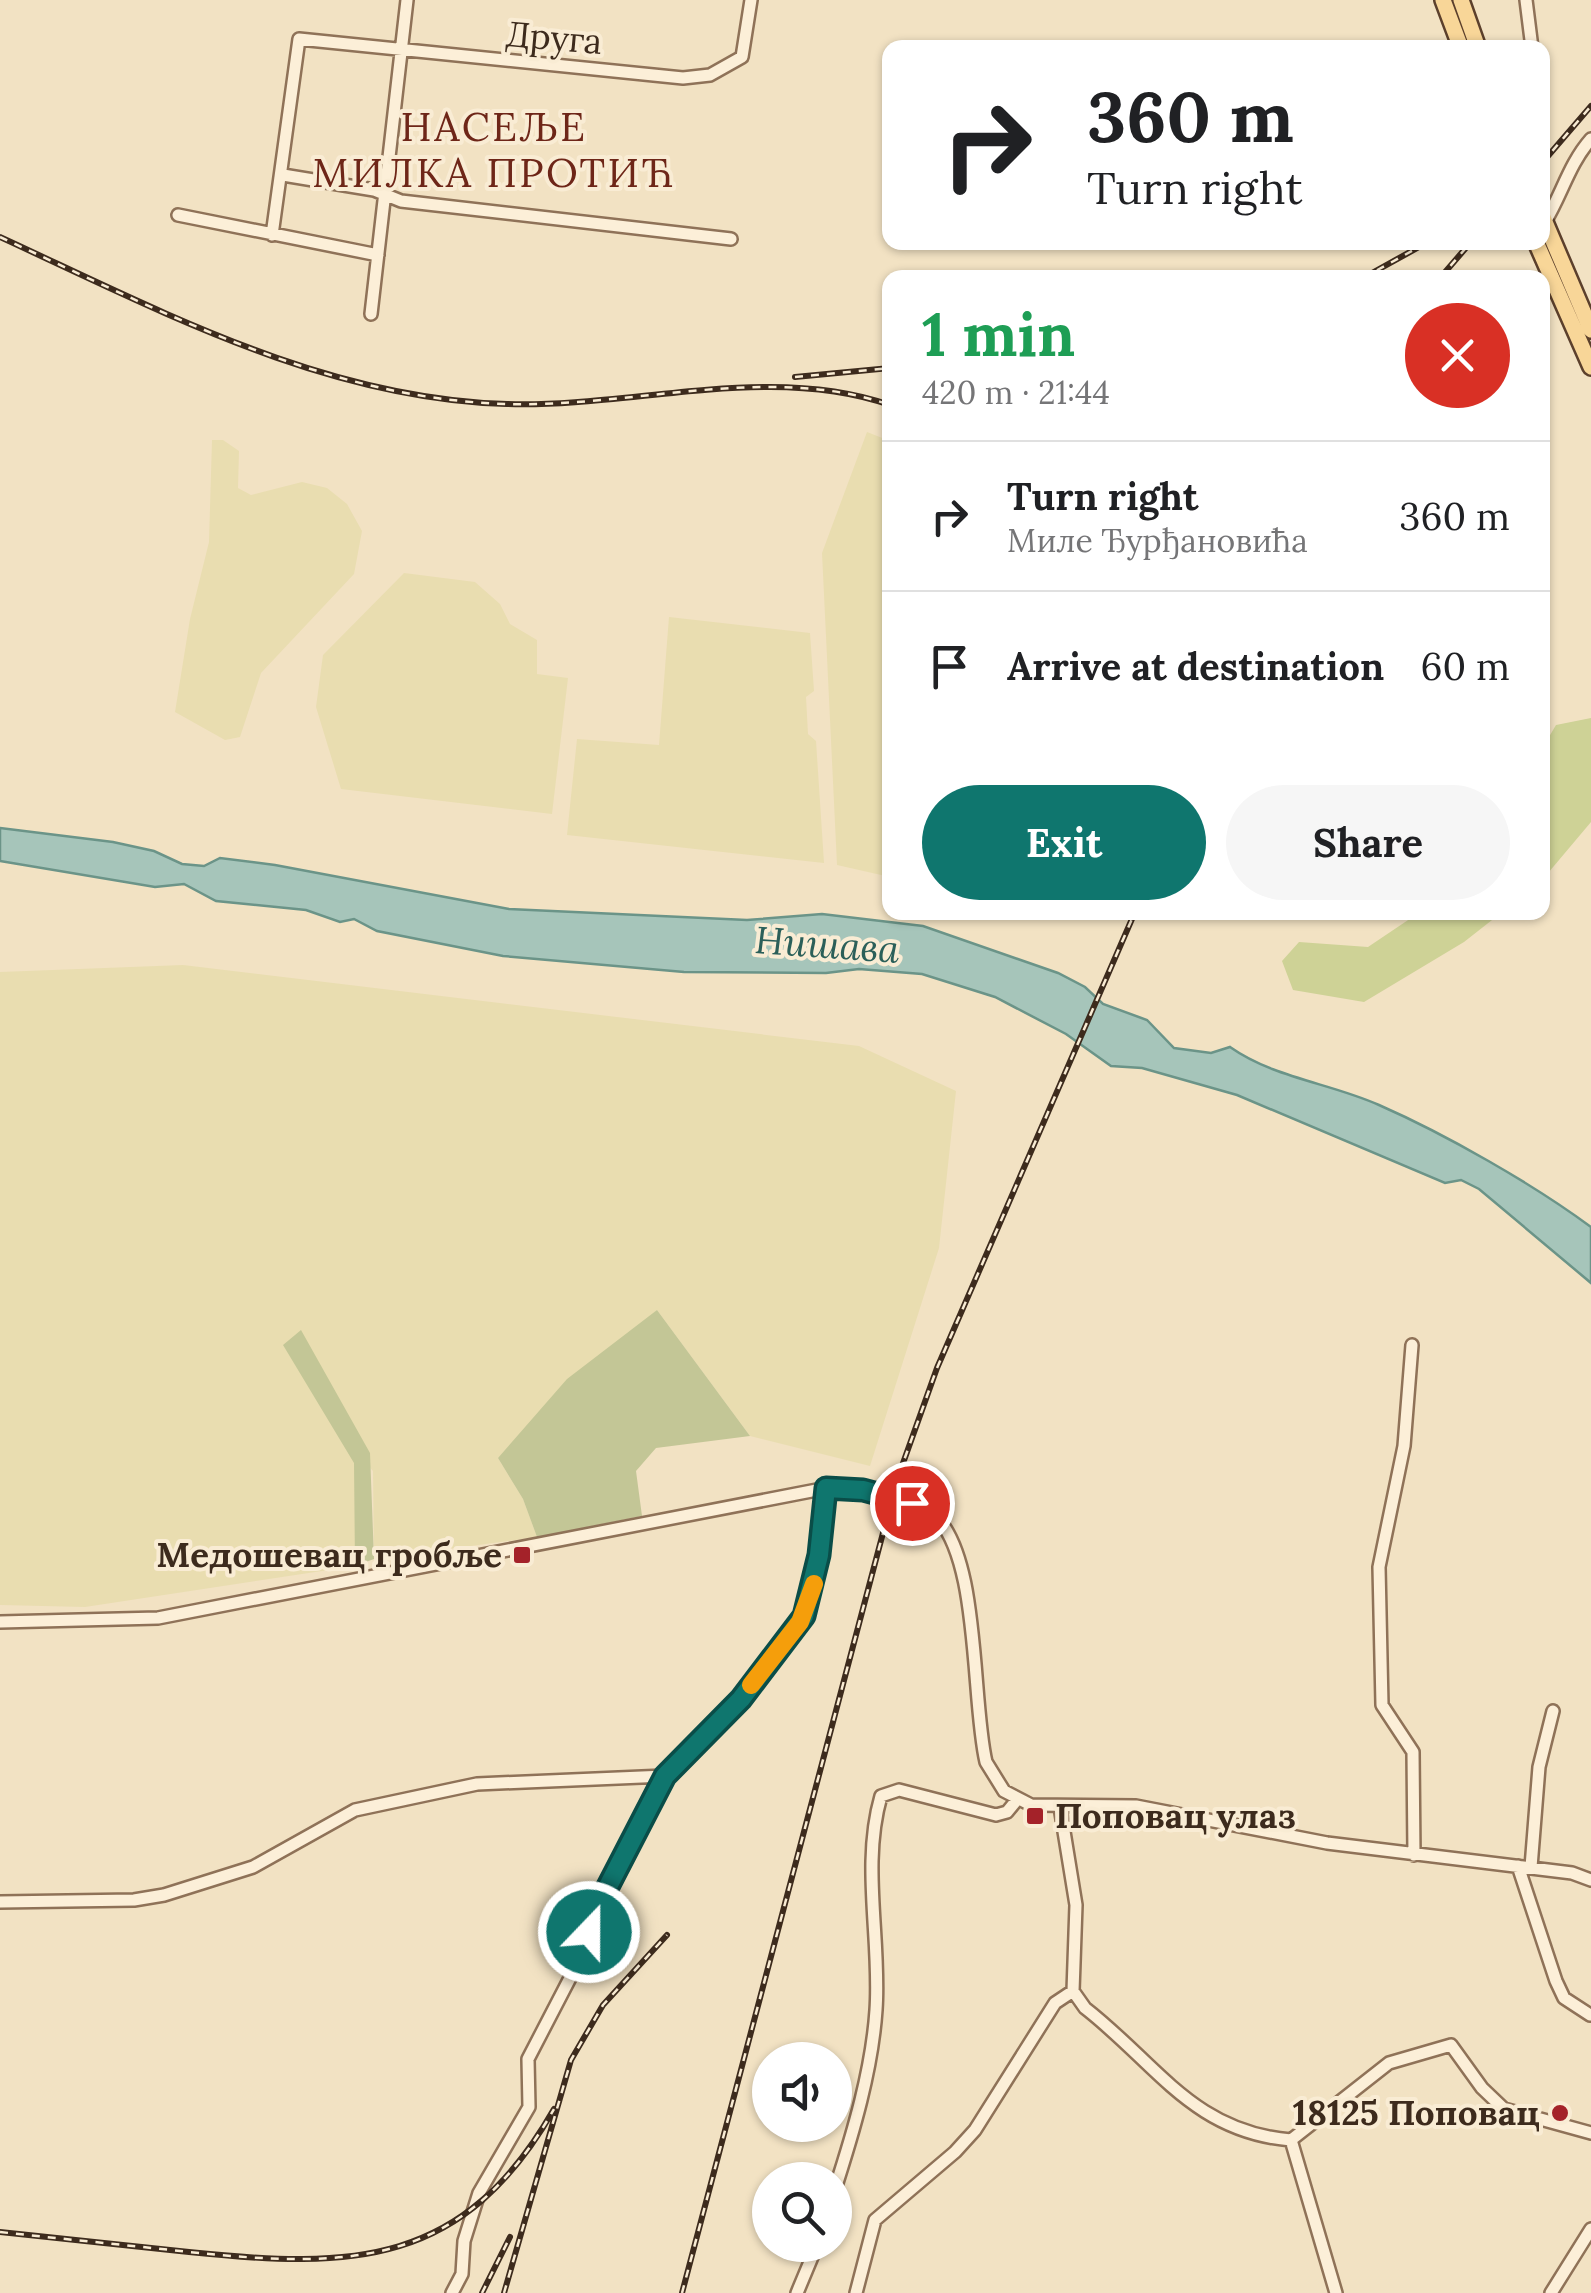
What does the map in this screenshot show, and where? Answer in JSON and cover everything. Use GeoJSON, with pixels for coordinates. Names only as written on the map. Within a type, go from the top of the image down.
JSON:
{"type":"FeatureCollection","features":[{"type":"Feature","properties":{"kind":"main road"},"geometry":{"type":"LineString","coordinates":[[1443,0],[1457,40]]}},
{"type":"Feature","properties":{"kind":"main road"},"geometry":{"type":"LineString","coordinates":[[1461,0],[1475,40]]}},
{"type":"Feature","properties":{"kind":"main road"},"geometry":{"type":"LineString","coordinates":[[1550,233],[1591,330]]}},
{"type":"Feature","properties":{"kind":"main road"},"geometry":{"type":"LineString","coordinates":[[1550,274],[1591,368]]}},
{"type":"Feature","properties":{"kind":"street"},"geometry":{"type":"LineString","coordinates":[[371,314],[407,0]]}},
{"type":"Feature","properties":{"kind":"street","name":"Друга"},"geometry":{"type":"LineString","coordinates":[[283,175],[299,38],[683,78],[710,75],[742,57],[752,0]]}},
{"type":"Feature","properties":{"kind":"street"},"geometry":{"type":"LineString","coordinates":[[1526,0],[1531,40]]}},
{"type":"Feature","properties":{"kind":"street"},"geometry":{"type":"LineString","coordinates":[[1550,211],[1561,197],[1573,162],[1591,138]]}},
{"type":"Feature","properties":{"kind":"street"},"geometry":{"type":"LineString","coordinates":[[272,235],[283,175],[374,190],[386,197],[731,239]]}},
{"type":"Feature","properties":{"kind":"street"},"geometry":{"type":"LineString","coordinates":[[178,216],[378,254]]}},
{"type":"Feature","properties":{"kind":"street"},"geometry":{"type":"LineString","coordinates":[[1412,1345],[1404,1446],[1379,1567],[1382,1705],[1413,1752],[1414,1854]]}},
{"type":"Feature","properties":{"kind":"street"},"geometry":{"type":"LineString","coordinates":[[452,2293],[462,2274],[464,2242],[478,2193],[529,2107],[530,2053],[665,1776],[741,1699],[804,1616],[819,1555],[826,1488]]}},
{"type":"Feature","properties":{"kind":"street"},"geometry":{"type":"LineString","coordinates":[[0,1622],[158,1618],[826,1488],[863,1490],[928,1510],[950,1534],[962,1570],[983,1751],[994,1780],[1016,1801],[1060,1807],[1136,1806],[1298,1838],[1524,1866],[1591,1880]]}},
{"type":"Feature","properties":{"kind":"street"},"geometry":{"type":"LineString","coordinates":[[1553,1711],[1539,1767],[1524,1866],[1556,1981],[1564,1998],[1590,2015]]}},
{"type":"Feature","properties":{"kind":"street"},"geometry":{"type":"LineString","coordinates":[[0,1902],[164,1895],[253,1866],[355,1810],[477,1784],[665,1776]]}},
{"type":"Feature","properties":{"kind":"street"},"geometry":{"type":"LineString","coordinates":[[843,2162],[856,2121],[876,2011],[872,1908],[881,1796],[899,1790],[996,1816],[1008,1812],[1016,1801]]}},
{"type":"Feature","properties":{"kind":"street"},"geometry":{"type":"LineString","coordinates":[[1060,1807],[1076,1905],[1073,1990],[1086,2008],[1193,2106],[1247,2135],[1291,2140],[1388,2063],[1451,2045],[1482,2088],[1504,2109],[1591,2132]]}},
{"type":"Feature","properties":{"kind":"street"},"geometry":{"type":"LineString","coordinates":[[856,2293],[875,2220],[956,2152],[975,2130],[1055,2003],[1073,1990]]}},
{"type":"Feature","properties":{"kind":"street"},"geometry":{"type":"LineString","coordinates":[[1291,2140],[1336,2293]]}},
{"type":"Feature","properties":{"kind":"street"},"geometry":{"type":"LineString","coordinates":[[1551,2293],[1591,2229]]}},
{"type":"Feature","properties":{"kind":"street"},"geometry":{"type":"LineString","coordinates":[[797,2293],[810,2262]]}},
{"type":"Feature","properties":{"kind":"shaded area"},"geometry":{"type":"Polygon","coordinates":[[[867,432],[882,438],[882,875],[837,865],[822,553],[867,432]]]}},
{"type":"Feature","properties":{"kind":"shaded area"},"geometry":{"type":"Polygon","coordinates":[[[212,440],[223,440],[239,451],[238,488],[251,495],[302,482],[327,488],[347,504],[362,531],[354,574],[261,673],[240,737],[225,740],[175,712],[190,619],[209,542],[212,440]]]}},
{"type":"Feature","properties":{"kind":"shaded area"},"geometry":{"type":"Polygon","coordinates":[[[404,573],[475,582],[500,604],[510,624],[537,640],[537,674],[568,678],[552,814],[341,789],[316,707],[323,655],[404,573]]]}},
{"type":"Feature","properties":{"kind":"shaded area"},"geometry":{"type":"Polygon","coordinates":[[[669,617],[810,633],[814,691],[806,697],[808,734],[816,741],[824,863],[567,835],[577,739],[659,745],[669,617]]]}},
{"type":"Feature","properties":{"kind":"shaded area"},"geometry":{"type":"Polygon","coordinates":[[[183,965],[859,1046],[956,1091],[939,1248],[870,1466],[750,1436],[657,1310],[498,1458],[523,1499],[537,1537],[374,1559],[373,1471],[343,1439],[355,1463],[355,1566],[85,1607],[0,1605],[0,972],[183,965]]]}},
{"type":"Feature","properties":{"kind":"green space"},"geometry":{"type":"Polygon","coordinates":[[[1591,718],[1591,822],[1550,871],[1550,735],[1556,725],[1591,718]]]}},
{"type":"Feature","properties":{"kind":"green space"},"geometry":{"type":"Polygon","coordinates":[[[1408,920],[1492,920],[1464,942],[1364,1002],[1293,990],[1282,961],[1299,942],[1368,947],[1408,920]]]}},
{"type":"Feature","properties":{"kind":"green space"},"geometry":{"type":"Polygon","coordinates":[[[657,1310],[750,1436],[656,1448],[636,1471],[642,1516],[537,1537],[523,1499],[498,1458],[567,1379],[657,1310]]]}},
{"type":"Feature","properties":{"kind":"green space"},"geometry":{"type":"Polygon","coordinates":[[[301,1330],[370,1453],[374,1559],[355,1566],[354,1463],[283,1345],[301,1330]]]}},
{"type":"Feature","properties":{"kind":"water","name":"Нишава"},"geometry":{"type":"Polygon","coordinates":[[[0,828],[113,842],[154,851],[182,864],[204,866],[220,858],[275,865],[509,909],[747,920],[822,914],[923,926],[1058,973],[1085,987],[1103,1004],[1147,1020],[1174,1048],[1211,1053],[1230,1047],[1265,1066],[1379,1105],[1460,1145],[1591,1227],[1591,1283],[1479,1189],[1461,1180],[1445,1183],[1237,1095],[1142,1068],[1111,1066],[1066,1034],[995,997],[922,974],[859,969],[826,973],[684,972],[503,956],[377,931],[354,919],[340,922],[306,910],[216,901],[184,884],[155,887],[0,861],[0,828]]]}},
{"type":"Feature","properties":{"kind":"railway"},"geometry":{"type":"LineString","coordinates":[[1550,154],[1591,106]]}},
{"type":"Feature","properties":{"kind":"railway"},"geometry":{"type":"LineString","coordinates":[[0,237],[183,321],[309,368],[374,386],[440,398],[507,404],[749,387],[844,393],[882,403]]}},
{"type":"Feature","properties":{"kind":"railway"},"geometry":{"type":"LineString","coordinates":[[1377,270],[1414,250]]}},
{"type":"Feature","properties":{"kind":"railway"},"geometry":{"type":"LineString","coordinates":[[1447,270],[1464,250]]}},
{"type":"Feature","properties":{"kind":"railway"},"geometry":{"type":"LineString","coordinates":[[795,377],[882,369]]}},
{"type":"Feature","properties":{"kind":"railway"},"geometry":{"type":"LineString","coordinates":[[682,2293],[897,1480],[937,1368],[1132,920]]}},
{"type":"Feature","properties":{"kind":"railway"},"geometry":{"type":"LineString","coordinates":[[504,2293],[571,2060],[603,2005],[667,1935]]}},
{"type":"Feature","properties":{"kind":"railway"},"geometry":{"type":"LineString","coordinates":[[0,2232],[189,2252],[303,2259],[353,2256],[399,2246],[442,2228],[482,2200],[519,2161],[554,2109]]}},
{"type":"Feature","properties":{"kind":"railway"},"geometry":{"type":"LineString","coordinates":[[482,2293],[510,2237]]}},
{"type":"Feature","properties":{"kind":"slow traffic"},"geometry":{"type":"LineString","coordinates":[[751,1685],[800,1622],[814,1584]]}},
{"type":"Feature","properties":{"kind":"place","name":"Медошевац гробље"},"geometry":{"type":"Point","coordinates":[522,1555]}},
{"type":"Feature","properties":{"kind":"place","name":"Поповац улаз"},"geometry":{"type":"Point","coordinates":[1035,1816]}},
{"type":"Feature","properties":{"kind":"place","name":"18125 Поповац"},"geometry":{"type":"Point","coordinates":[1560,2113]}},
{"type":"Feature","properties":{"kind":"district","name":"НАСЕЉЕ МИЛКА ПРОТИЋ"},"geometry":{"type":"Point","coordinates":[494,150]}},
{"type":"Feature","properties":{"kind":"route"},"geometry":{"type":"LineString","coordinates":[[589,1932],[602,1898],[665,1776],[741,1699],[804,1616],[819,1555],[826,1488],[863,1490],[912,1503]]}}]}
